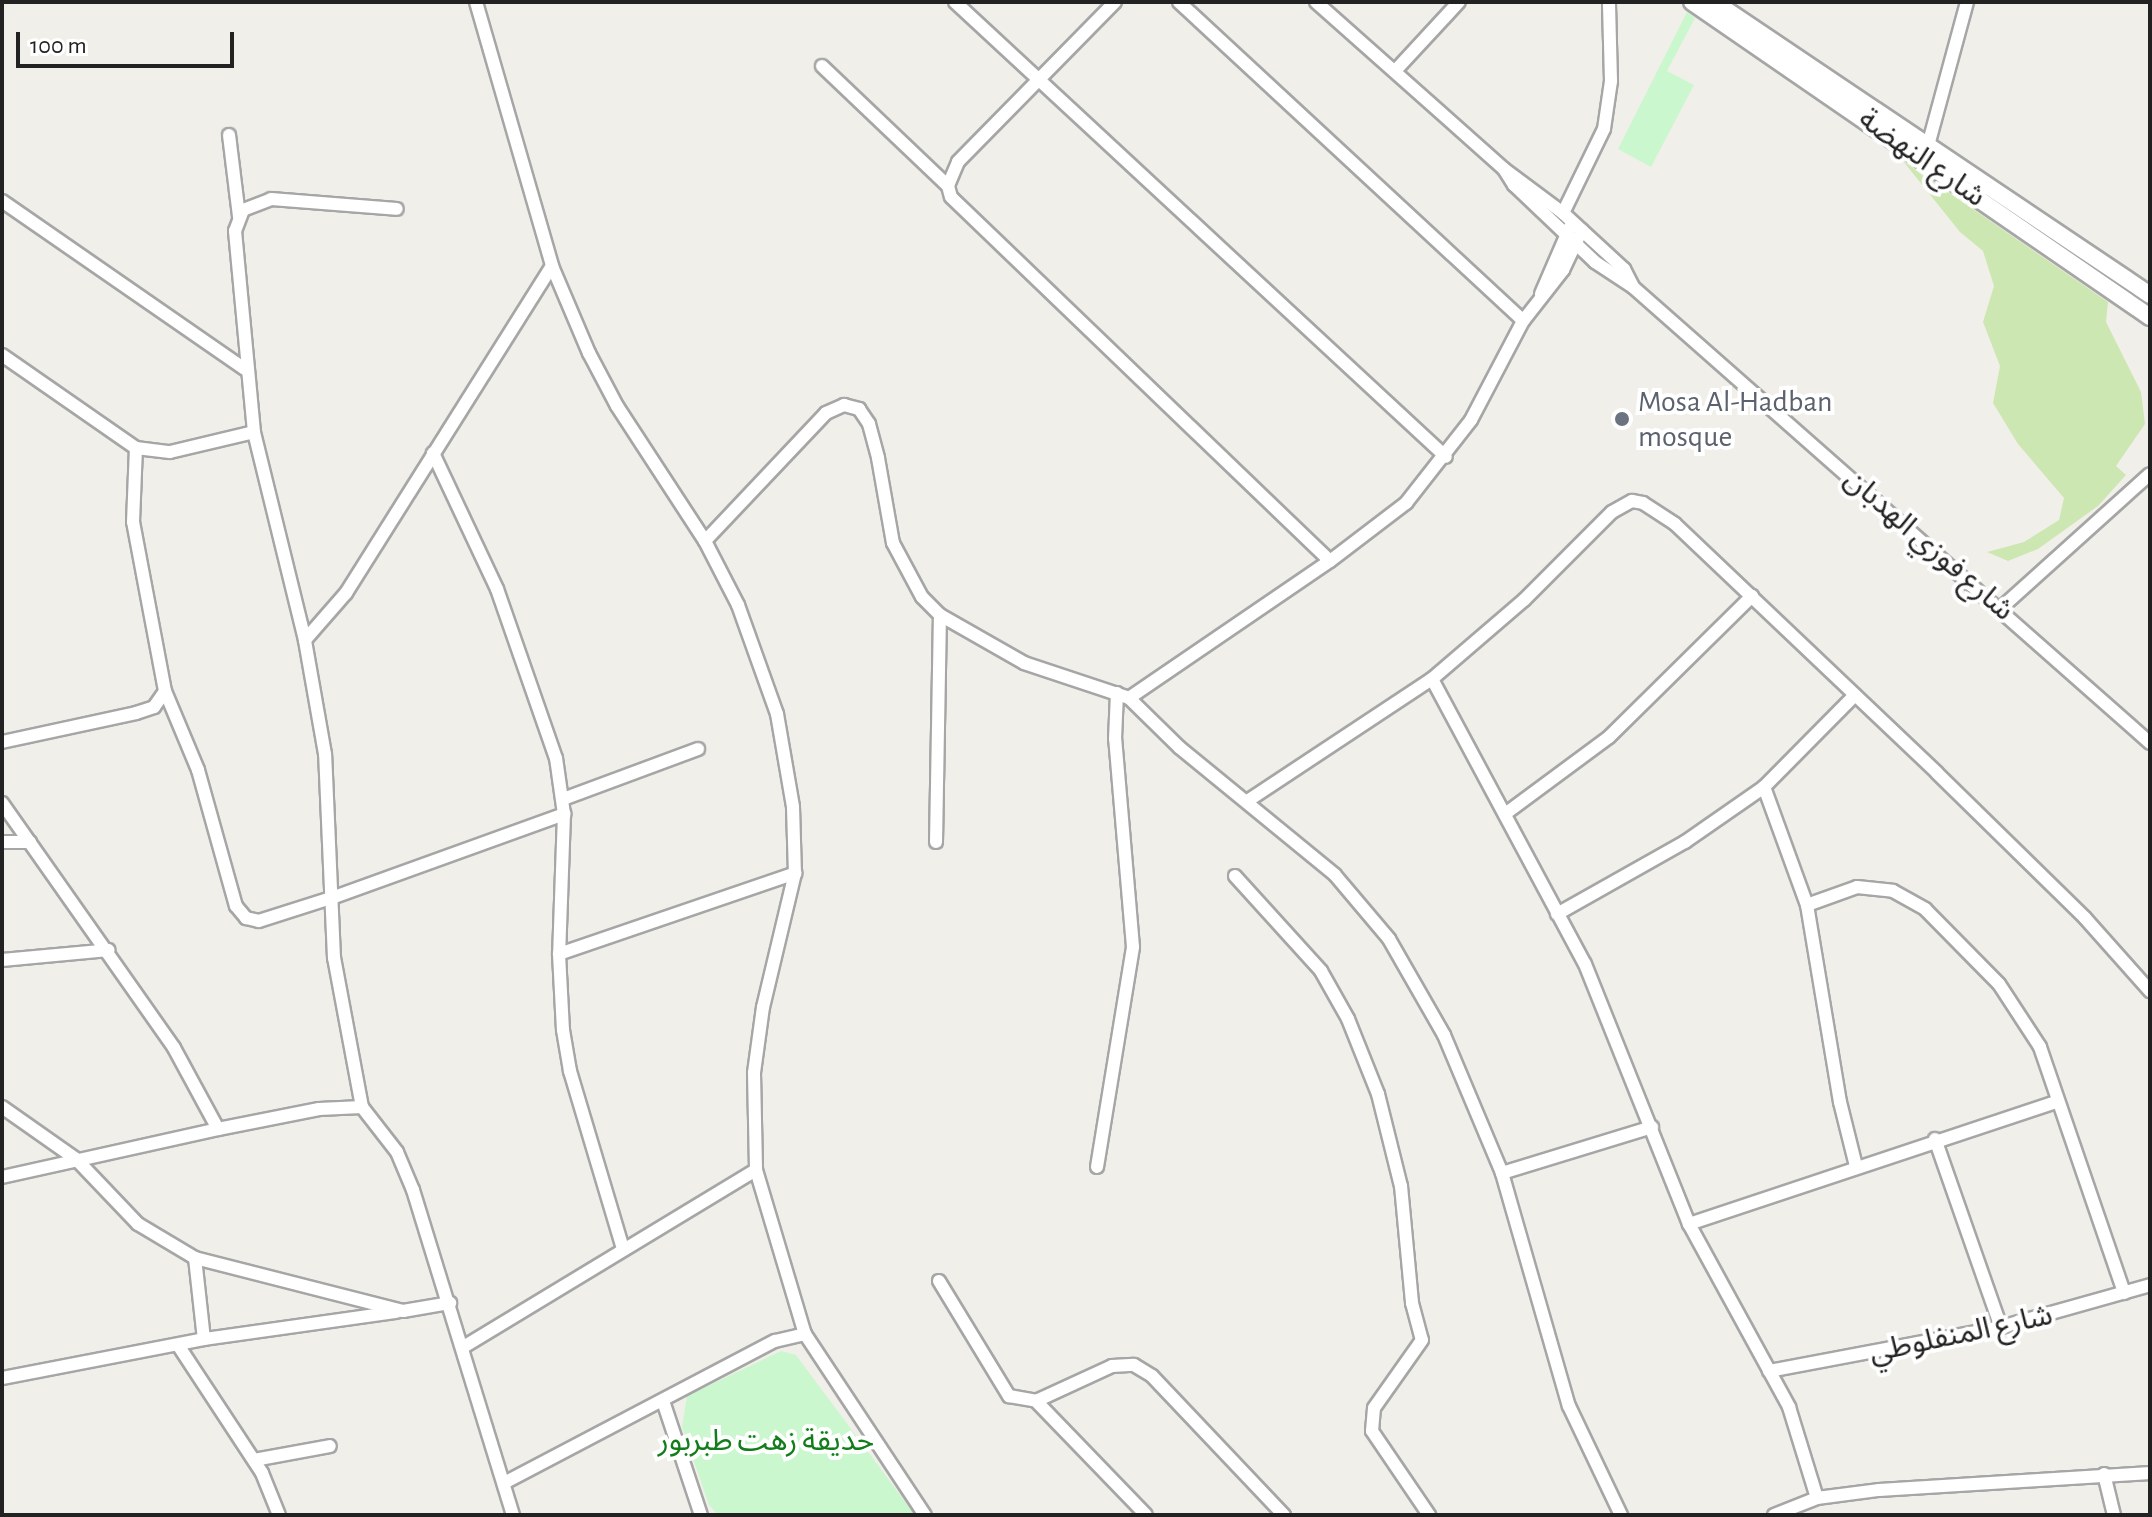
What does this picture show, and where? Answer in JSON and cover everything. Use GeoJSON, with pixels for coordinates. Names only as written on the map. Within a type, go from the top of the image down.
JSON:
{"type":"FeatureCollection","features":[{"type":"Feature","properties":{"kind":"street"},"geometry":{"type":"LineString","coordinates":[[476,2],[552,266],[603,382],[705,541],[738,605],[777,714],[793,807],[795,873],[754,1073],[756,1170],[805,1334],[925,1515]]}},
{"type":"Feature","properties":{"kind":"street"},"geometry":{"type":"LineString","coordinates":[[955,2],[1446,457]]}},
{"type":"Feature","properties":{"kind":"street"},"geometry":{"type":"LineString","coordinates":[[948,186],[958,162],[1115,2]]}},
{"type":"Feature","properties":{"kind":"street"},"geometry":{"type":"LineString","coordinates":[[1179,2],[1523,321]]}},
{"type":"Feature","properties":{"kind":"street","name":"شارع فوزي الهدبان"},"geometry":{"type":"LineString","coordinates":[[1316,2],[1572,228],[1595,262],[1633,287],[2001,608],[2150,743]]}},
{"type":"Feature","properties":{"kind":"street"},"geometry":{"type":"LineString","coordinates":[[1395,71],[1459,2]]}},
{"type":"Feature","properties":{"kind":"street"},"geometry":{"type":"LineString","coordinates":[[1563,270],[1572,228],[1604,129],[1611,81],[1609,2]]}},
{"type":"Feature","properties":{"kind":"street","name":"شارع النهضة"},"geometry":{"type":"LineString","coordinates":[[1692,2],[2150,295]]}},
{"type":"Feature","properties":{"kind":"street","name":"شارع النهضة"},"geometry":{"type":"LineString","coordinates":[[1714,2],[1927,152],[2150,317]]}},
{"type":"Feature","properties":{"kind":"street"},"geometry":{"type":"LineString","coordinates":[[1927,152],[1967,2]]}},
{"type":"Feature","properties":{"kind":"street"},"geometry":{"type":"LineString","coordinates":[[822,66],[948,186],[975,226],[1330,561]]}},
{"type":"Feature","properties":{"kind":"street"},"geometry":{"type":"LineString","coordinates":[[229,135],[239,216],[236,278],[245,369],[254,432],[305,640],[325,754],[338,987],[362,1107],[397,1152],[465,1346],[513,1515]]}},
{"type":"Feature","properties":{"kind":"street","name":"شارع فوزي الهدبان"},"geometry":{"type":"LineString","coordinates":[[1504,169],[1514,185],[1624,269],[1633,287]]}},
{"type":"Feature","properties":{"kind":"street"},"geometry":{"type":"LineString","coordinates":[[239,216],[252,203],[271,199],[397,209]]}},
{"type":"Feature","properties":{"kind":"street"},"geometry":{"type":"LineString","coordinates":[[2,201],[245,369]]}},
{"type":"Feature","properties":{"kind":"street"},"geometry":{"type":"LineString","coordinates":[[1097,1167],[1133,947],[1115,739],[1123,695],[1330,561],[1406,503],[1446,457],[1541,294],[1572,228]]}},
{"type":"Feature","properties":{"kind":"street"},"geometry":{"type":"LineString","coordinates":[[1541,294],[1572,263],[1595,262]]}},
{"type":"Feature","properties":{"kind":"street"},"geometry":{"type":"LineString","coordinates":[[305,640],[346,593],[552,266]]}},
{"type":"Feature","properties":{"kind":"street"},"geometry":{"type":"LineString","coordinates":[[2,355],[136,448],[170,452],[254,432]]}},
{"type":"Feature","properties":{"kind":"street"},"geometry":{"type":"LineString","coordinates":[[705,541],[826,413],[849,405],[869,424],[893,543],[922,597],[940,615],[1024,663],[1123,695],[1180,748],[1249,800],[1335,875],[1389,939],[1444,1035],[1502,1173],[1569,1406],[1621,1515]]}},
{"type":"Feature","properties":{"kind":"street"},"geometry":{"type":"LineString","coordinates":[[136,448],[133,522],[165,691],[198,770],[236,906],[246,918],[259,921],[334,897],[564,814]]}},
{"type":"Feature","properties":{"kind":"street"},"geometry":{"type":"LineString","coordinates":[[433,453],[497,589],[550,736],[564,814],[559,954],[570,1071],[623,1249]]}},
{"type":"Feature","properties":{"kind":"street"},"geometry":{"type":"LineString","coordinates":[[2001,608],[2150,474]]}},
{"type":"Feature","properties":{"kind":"street"},"geometry":{"type":"LineString","coordinates":[[1249,800],[1432,679],[1524,600],[1612,512],[1632,501],[1654,508],[1675,524],[1752,596],[2085,918],[2150,991]]}},
{"type":"Feature","properties":{"kind":"street"},"geometry":{"type":"LineString","coordinates":[[1505,814],[1609,737],[1752,596]]}},
{"type":"Feature","properties":{"kind":"street"},"geometry":{"type":"LineString","coordinates":[[936,842],[940,615]]}},
{"type":"Feature","properties":{"kind":"street"},"geometry":{"type":"LineString","coordinates":[[1432,679],[1591,977],[1689,1224],[1798,1427],[1817,1498]]}},
{"type":"Feature","properties":{"kind":"street"},"geometry":{"type":"LineString","coordinates":[[2,742],[136,713],[154,707],[165,691]]}},
{"type":"Feature","properties":{"kind":"street"},"geometry":{"type":"LineString","coordinates":[[1557,914],[1685,842],[1764,787],[1855,695]]}},
{"type":"Feature","properties":{"kind":"street"},"geometry":{"type":"LineString","coordinates":[[563,799],[698,749]]}},
{"type":"Feature","properties":{"kind":"street"},"geometry":{"type":"LineString","coordinates":[[1764,787],[1807,905],[1840,1102],[1856,1166]]}},
{"type":"Feature","properties":{"kind":"street"},"geometry":{"type":"LineString","coordinates":[[2,803],[109,950],[174,1048],[218,1129]]}},
{"type":"Feature","properties":{"kind":"street"},"geometry":{"type":"LineString","coordinates":[[2,842],[30,842]]}},
{"type":"Feature","properties":{"kind":"street"},"geometry":{"type":"LineString","coordinates":[[559,954],[795,873]]}},
{"type":"Feature","properties":{"kind":"street"},"geometry":{"type":"LineString","coordinates":[[1235,876],[1321,971],[1348,1019],[1378,1094],[1401,1186],[1412,1303],[1422,1340],[1374,1408],[1372,1431],[1429,1515]]}},
{"type":"Feature","properties":{"kind":"street"},"geometry":{"type":"LineString","coordinates":[[1807,905],[1868,887],[1893,891],[1925,909],[1999,984],[2023,1015],[2040,1047],[2056,1102],[2124,1293]]}},
{"type":"Feature","properties":{"kind":"street"},"geometry":{"type":"LineString","coordinates":[[2,960],[109,950]]}},
{"type":"Feature","properties":{"kind":"street"},"geometry":{"type":"LineString","coordinates":[[1689,1224],[1935,1139],[2056,1102]]}},
{"type":"Feature","properties":{"kind":"street"},"geometry":{"type":"LineString","coordinates":[[2,1107],[76,1159],[138,1224],[195,1258],[403,1311]]}},
{"type":"Feature","properties":{"kind":"street"},"geometry":{"type":"LineString","coordinates":[[2,1177],[319,1109],[362,1107]]}},
{"type":"Feature","properties":{"kind":"street"},"geometry":{"type":"LineString","coordinates":[[1502,1173],[1652,1127]]}},
{"type":"Feature","properties":{"kind":"street"},"geometry":{"type":"LineString","coordinates":[[1935,1139],[2001,1327]]}},
{"type":"Feature","properties":{"kind":"street"},"geometry":{"type":"LineString","coordinates":[[465,1346],[756,1170]]}},
{"type":"Feature","properties":{"kind":"street"},"geometry":{"type":"LineString","coordinates":[[195,1258],[204,1339]]}},
{"type":"Feature","properties":{"kind":"street"},"geometry":{"type":"LineString","coordinates":[[939,1281],[1000,1388],[1009,1396],[1036,1401],[1112,1366],[1134,1365],[1185,1410],[1284,1515]]}},
{"type":"Feature","properties":{"kind":"street","name":"شارع المنفلوطي"},"geometry":{"type":"LineString","coordinates":[[1769,1371],[2001,1327],[2150,1285]]}},
{"type":"Feature","properties":{"kind":"street"},"geometry":{"type":"LineString","coordinates":[[2,1378],[204,1339],[450,1303]]}},
{"type":"Feature","properties":{"kind":"street"},"geometry":{"type":"LineString","coordinates":[[504,1483],[775,1341],[805,1334]]}},
{"type":"Feature","properties":{"kind":"street"},"geometry":{"type":"LineString","coordinates":[[178,1345],[254,1460],[278,1503],[279,1515]]}},
{"type":"Feature","properties":{"kind":"street"},"geometry":{"type":"LineString","coordinates":[[663,1401],[701,1515]]}},
{"type":"Feature","properties":{"kind":"street"},"geometry":{"type":"LineString","coordinates":[[1036,1401],[1146,1515]]}},
{"type":"Feature","properties":{"kind":"street"},"geometry":{"type":"LineString","coordinates":[[254,1460],[330,1446]]}},
{"type":"Feature","properties":{"kind":"street"},"geometry":{"type":"LineString","coordinates":[[1774,1515],[1817,1498],[2104,1474],[2150,1473]]}},
{"type":"Feature","properties":{"kind":"street"},"geometry":{"type":"LineString","coordinates":[[2104,1474],[2114,1515]]}},
{"type":"Feature","properties":{"kind":"green space"},"geometry":{"type":"Polygon","coordinates":[[[1687,12],[1695,18],[1667,71],[1694,85],[1651,167],[1618,149],[1687,12]]]}},
{"type":"Feature","properties":{"kind":"green space"},"geometry":{"type":"Polygon","coordinates":[[[1903,161],[2108,302],[2106,322],[2141,392],[2145,424],[2116,466],[2126,475],[2098,506],[2038,549],[2008,561],[1987,552],[2024,542],[2059,520],[2064,498],[2018,444],[1993,403],[2000,366],[1983,322],[1994,286],[1983,251],[1960,232],[1903,161]]]}},
{"type":"Feature","properties":{"kind":"green space","name":"حديقة زهت طبربور"},"geometry":{"type":"Polygon","coordinates":[[[781,1351],[796,1355],[915,1515],[718,1515],[709,1505],[682,1427],[687,1396],[781,1351]]]}},
{"type":"Feature","properties":{"kind":"place","name":"Mosa Al-Hadban mosque"},"geometry":{"type":"Point","coordinates":[1622,419]}}]}
